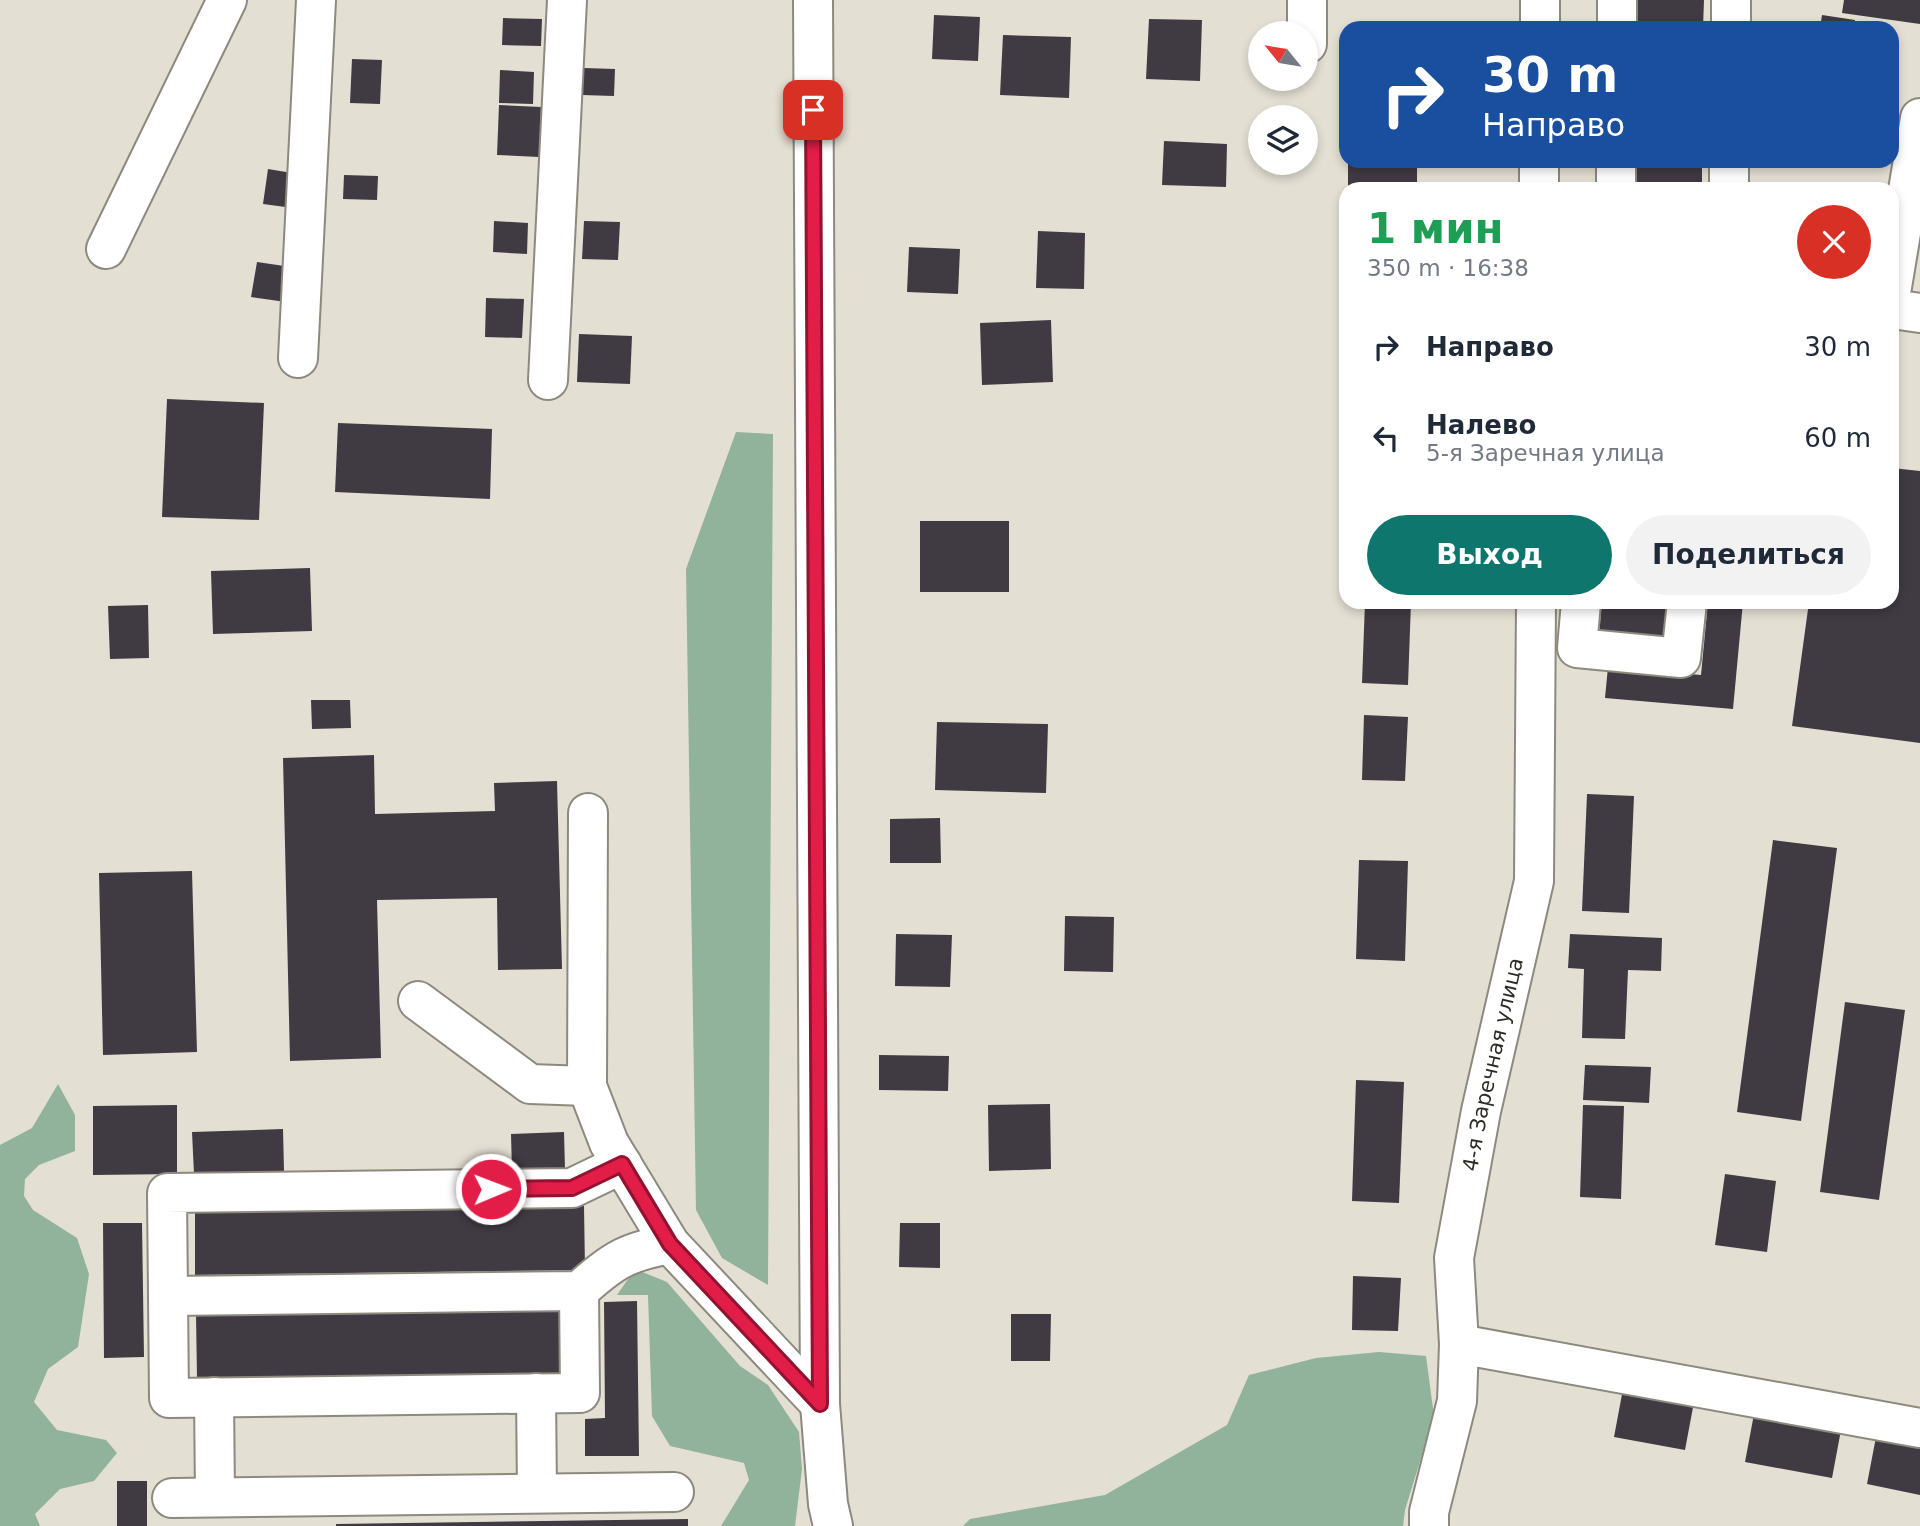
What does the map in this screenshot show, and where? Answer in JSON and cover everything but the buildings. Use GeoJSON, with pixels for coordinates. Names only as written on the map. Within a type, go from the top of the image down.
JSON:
{"type":"FeatureCollection","features":[{"type":"Feature","properties":{"kind":"street"},"geometry":{"type":"LineString","coordinates":[[106,249],[227,0]]}},
{"type":"Feature","properties":{"kind":"street"},"geometry":{"type":"LineString","coordinates":[[298,358],[316,0]]}},
{"type":"Feature","properties":{"kind":"street"},"geometry":{"type":"LineString","coordinates":[[548,380],[567,0]]}},
{"type":"Feature","properties":{"kind":"street"},"geometry":{"type":"LineString","coordinates":[[813,0],[820,1404],[832,1526]]}},
{"type":"Feature","properties":{"kind":"street"},"geometry":{"type":"LineString","coordinates":[[1307,0],[1307,21]]}},
{"type":"Feature","properties":{"kind":"street"},"geometry":{"type":"LineString","coordinates":[[1540,0],[1540,21]]}},
{"type":"Feature","properties":{"kind":"street"},"geometry":{"type":"LineString","coordinates":[[1617,0],[1617,21]]}},
{"type":"Feature","properties":{"kind":"street"},"geometry":{"type":"LineString","coordinates":[[1731,0],[1731,21]]}},
{"type":"Feature","properties":{"kind":"street"},"geometry":{"type":"LineString","coordinates":[[1899,245],[1920,118]]}},
{"type":"Feature","properties":{"kind":"street"},"geometry":{"type":"LineString","coordinates":[[1899,310],[1920,313]]}},
{"type":"Feature","properties":{"kind":"street","name":"4-я Заречная улица"},"geometry":{"type":"LineString","coordinates":[[1429,1526],[1429,1512],[1457,1401],[1459,1344],[1454,1258],[1481,1111],[1534,881],[1536,609]]}},
{"type":"Feature","properties":{"kind":"street"},"geometry":{"type":"LineString","coordinates":[[1580,609],[1577,648],[1681,658],[1686,609]]}},
{"type":"Feature","properties":{"kind":"street"},"geometry":{"type":"LineString","coordinates":[[588,813],[587,1086],[609,1143],[670,1244],[820,1404]]}},
{"type":"Feature","properties":{"kind":"street"},"geometry":{"type":"LineString","coordinates":[[418,1001],[530,1084],[587,1086]]}},
{"type":"Feature","properties":{"kind":"street"},"geometry":{"type":"LineString","coordinates":[[579,1291],[580,1393],[169,1398],[167,1193],[572,1188],[622,1164]]}},
{"type":"Feature","properties":{"kind":"street"},"geometry":{"type":"LineString","coordinates":[[168,1296],[579,1291],[607,1265],[641,1249],[670,1244]]}},
{"type":"Feature","properties":{"kind":"street"},"geometry":{"type":"LineString","coordinates":[[1459,1344],[1920,1428]]}},
{"type":"Feature","properties":{"kind":"street"},"geometry":{"type":"LineString","coordinates":[[536,1393],[537,1493]]}},
{"type":"Feature","properties":{"kind":"street"},"geometry":{"type":"LineString","coordinates":[[214,1397],[215,1497]]}},
{"type":"Feature","properties":{"kind":"street"},"geometry":{"type":"LineString","coordinates":[[172,1498],[674,1492]]}},
{"type":"Feature","properties":{"kind":"green space"},"geometry":{"type":"Polygon","coordinates":[[[736,432],[773,434],[768,1285],[722,1258],[696,1210],[686,569],[736,432]]]}},
{"type":"Feature","properties":{"kind":"green space"},"geometry":{"type":"Polygon","coordinates":[[[58,1084],[75,1115],[75,1151],[39,1165],[25,1179],[24,1196],[33,1210],[77,1238],[89,1274],[78,1347],[48,1369],[34,1402],[57,1430],[106,1440],[117,1453],[94,1481],[60,1489],[35,1514],[40,1526],[0,1526],[0,1145],[32,1128],[58,1084]]]}},
{"type":"Feature","properties":{"kind":"green space"},"geometry":{"type":"Polygon","coordinates":[[[635,1269],[667,1282],[740,1366],[768,1385],[799,1432],[802,1469],[795,1526],[721,1526],[749,1480],[744,1463],[670,1446],[652,1416],[648,1295],[617,1295],[635,1269]]]}},
{"type":"Feature","properties":{"kind":"green space"},"geometry":{"type":"Polygon","coordinates":[[[1379,1352],[1426,1356],[1434,1416],[1405,1510],[1403,1526],[963,1526],[970,1519],[1105,1495],[1227,1425],[1249,1375],[1316,1358],[1379,1352]]]}},
{"type":"Feature","properties":{"kind":"route"},"geometry":{"type":"LineString","coordinates":[[491,1189],[572,1188],[622,1164],[670,1244],[820,1404],[813,110]]}}]}
